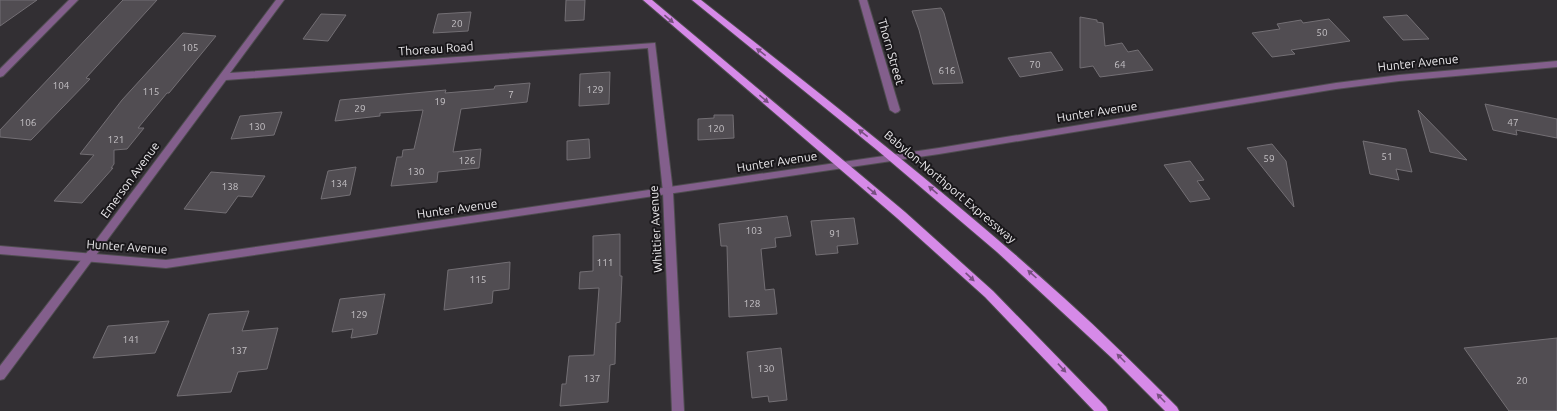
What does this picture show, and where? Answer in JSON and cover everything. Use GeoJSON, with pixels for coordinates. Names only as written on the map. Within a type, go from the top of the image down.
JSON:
{"type":"FeatureCollection","features":[{"type":"Feature","properties":{"kind":"main road"},"geometry":{"type":"LineString","coordinates":[[647,0],[902,214],[988,294],[1102,411]]}},
{"type":"Feature","properties":{"kind":"main road","name":"Babylon-Northport Expressway"},"geometry":{"type":"LineString","coordinates":[[696,0],[926,184],[1061,300],[1173,411]]}},
{"type":"Feature","properties":{"kind":"street"},"geometry":{"type":"LineString","coordinates":[[0,74],[4,66],[74,0]]}},
{"type":"Feature","properties":{"kind":"street","name":"Emerson Avenue"},"geometry":{"type":"LineString","coordinates":[[0,375],[89,258],[280,0]]}},
{"type":"Feature","properties":{"kind":"street","name":"Thorn Street"},"geometry":{"type":"LineString","coordinates":[[863,0],[895,110]]}},
{"type":"Feature","properties":{"kind":"street","name":"Thoreau Road"},"geometry":{"type":"LineString","coordinates":[[222,77],[652,45]]}},
{"type":"Feature","properties":{"kind":"street","name":"Whittier Avenue"},"geometry":{"type":"LineString","coordinates":[[652,45],[668,192],[678,411]]}},
{"type":"Feature","properties":{"kind":"street","name":"Hunter Avenue"},"geometry":{"type":"LineString","coordinates":[[0,250],[166,264],[893,158],[1336,86],[1399,78],[1557,64]]}},
{"type":"Feature","properties":{"kind":"building"},"geometry":{"type":"Polygon","coordinates":[[[0,0],[37,0],[0,26],[0,0]]]}},
{"type":"Feature","properties":{"kind":"building"},"geometry":{"type":"Polygon","coordinates":[[[123,0],[157,0],[86,78],[90,79],[31,140],[0,137],[0,130],[123,0]]]}},
{"type":"Feature","properties":{"kind":"building"},"geometry":{"type":"Polygon","coordinates":[[[566,0],[585,0],[584,20],[565,21],[566,0]]]}},
{"type":"Feature","properties":{"kind":"building"},"geometry":{"type":"Polygon","coordinates":[[[941,8],[944,13],[963,83],[933,84],[919,30],[912,11],[941,8]]]}},
{"type":"Feature","properties":{"kind":"building"},"geometry":{"type":"Polygon","coordinates":[[[471,12],[468,31],[433,33],[438,14],[471,12]]]}},
{"type":"Feature","properties":{"kind":"building"},"geometry":{"type":"Polygon","coordinates":[[[321,14],[346,15],[328,41],[303,39],[321,14]]]}},
{"type":"Feature","properties":{"kind":"building"},"geometry":{"type":"Polygon","coordinates":[[[1407,15],[1429,39],[1403,40],[1383,17],[1407,15]]]}},
{"type":"Feature","properties":{"kind":"building"},"geometry":{"type":"Polygon","coordinates":[[[1080,17],[1097,20],[1097,22],[1103,23],[1105,46],[1122,43],[1128,52],[1138,50],[1153,70],[1100,77],[1093,66],[1080,68],[1080,17]]]}},
{"type":"Feature","properties":{"kind":"building"},"geometry":{"type":"Polygon","coordinates":[[[1329,19],[1350,41],[1291,50],[1295,54],[1272,57],[1252,33],[1280,29],[1277,24],[1301,20],[1303,23],[1329,19]]]}},
{"type":"Feature","properties":{"kind":"building"},"geometry":{"type":"Polygon","coordinates":[[[183,33],[216,36],[138,128],[144,128],[127,149],[114,150],[114,164],[111,168],[113,168],[82,203],[54,201],[94,155],[80,154],[122,100],[183,33]]]}},
{"type":"Feature","properties":{"kind":"building"},"geometry":{"type":"Polygon","coordinates":[[[1051,52],[1063,70],[1020,77],[1008,58],[1051,52]]]}},
{"type":"Feature","properties":{"kind":"building"},"geometry":{"type":"Polygon","coordinates":[[[610,72],[609,104],[579,106],[580,74],[610,72]]]}},
{"type":"Feature","properties":{"kind":"building"},"geometry":{"type":"Polygon","coordinates":[[[530,83],[527,102],[461,109],[453,152],[481,149],[479,168],[438,172],[437,182],[391,186],[397,157],[402,157],[403,150],[414,149],[423,110],[380,113],[380,116],[335,121],[340,100],[446,90],[445,93],[494,89],[495,86],[530,83]]]}},
{"type":"Feature","properties":{"kind":"building"},"geometry":{"type":"Polygon","coordinates":[[[1485,104],[1557,119],[1557,138],[1516,130],[1517,135],[1493,130],[1485,104]]]}},
{"type":"Feature","properties":{"kind":"building"},"geometry":{"type":"Polygon","coordinates":[[[1418,110],[1467,160],[1430,152],[1418,110]]]}},
{"type":"Feature","properties":{"kind":"building"},"geometry":{"type":"Polygon","coordinates":[[[282,112],[274,135],[231,139],[240,116],[282,112]]]}},
{"type":"Feature","properties":{"kind":"building"},"geometry":{"type":"Polygon","coordinates":[[[714,115],[733,115],[734,138],[698,140],[698,119],[714,118],[714,115]]]}},
{"type":"Feature","properties":{"kind":"building"},"geometry":{"type":"Polygon","coordinates":[[[589,139],[590,158],[567,160],[567,141],[589,139]]]}},
{"type":"Feature","properties":{"kind":"building"},"geometry":{"type":"Polygon","coordinates":[[[1363,141],[1406,149],[1412,172],[1396,169],[1399,180],[1370,174],[1363,141]]]}},
{"type":"Feature","properties":{"kind":"building"},"geometry":{"type":"Polygon","coordinates":[[[1272,144],[1286,161],[1294,207],[1247,148],[1272,144]]]}},
{"type":"Feature","properties":{"kind":"building"},"geometry":{"type":"Polygon","coordinates":[[[1190,161],[1204,180],[1197,181],[1210,199],[1190,202],[1164,165],[1190,161]]]}},
{"type":"Feature","properties":{"kind":"building"},"geometry":{"type":"Polygon","coordinates":[[[356,167],[350,195],[321,199],[328,171],[356,167]]]}},
{"type":"Feature","properties":{"kind":"building"},"geometry":{"type":"Polygon","coordinates":[[[211,172],[265,176],[252,197],[238,196],[226,213],[184,209],[211,172]]]}},
{"type":"Feature","properties":{"kind":"building"},"geometry":{"type":"Polygon","coordinates":[[[787,216],[791,236],[775,238],[776,247],[761,249],[765,290],[774,289],[777,314],[729,317],[727,246],[721,246],[719,224],[787,216]]]}},
{"type":"Feature","properties":{"kind":"building"},"geometry":{"type":"Polygon","coordinates":[[[854,218],[858,244],[837,246],[838,253],[816,255],[811,221],[854,218]]]}},
{"type":"Feature","properties":{"kind":"building"},"geometry":{"type":"Polygon","coordinates":[[[620,234],[620,276],[622,276],[620,322],[616,323],[615,364],[610,365],[608,402],[560,406],[562,384],[566,384],[569,356],[594,355],[599,288],[579,289],[580,272],[593,271],[593,236],[620,234]]]}},
{"type":"Feature","properties":{"kind":"building"},"geometry":{"type":"Polygon","coordinates":[[[510,262],[509,289],[493,291],[492,303],[444,310],[448,270],[510,262]]]}},
{"type":"Feature","properties":{"kind":"building"},"geometry":{"type":"Polygon","coordinates":[[[385,294],[377,334],[351,338],[353,329],[332,332],[340,299],[385,294]]]}},
{"type":"Feature","properties":{"kind":"building"},"geometry":{"type":"Polygon","coordinates":[[[249,311],[242,331],[278,328],[267,369],[238,372],[231,392],[177,396],[209,314],[249,311]]]}},
{"type":"Feature","properties":{"kind":"building"},"geometry":{"type":"Polygon","coordinates":[[[169,321],[155,353],[93,358],[108,326],[169,321]]]}},
{"type":"Feature","properties":{"kind":"building"},"geometry":{"type":"Polygon","coordinates":[[[1557,338],[1557,411],[1509,411],[1464,348],[1557,338]]]}},
{"type":"Feature","properties":{"kind":"building"},"geometry":{"type":"Polygon","coordinates":[[[781,348],[787,400],[769,402],[768,396],[752,398],[747,352],[781,348]]]}}]}
